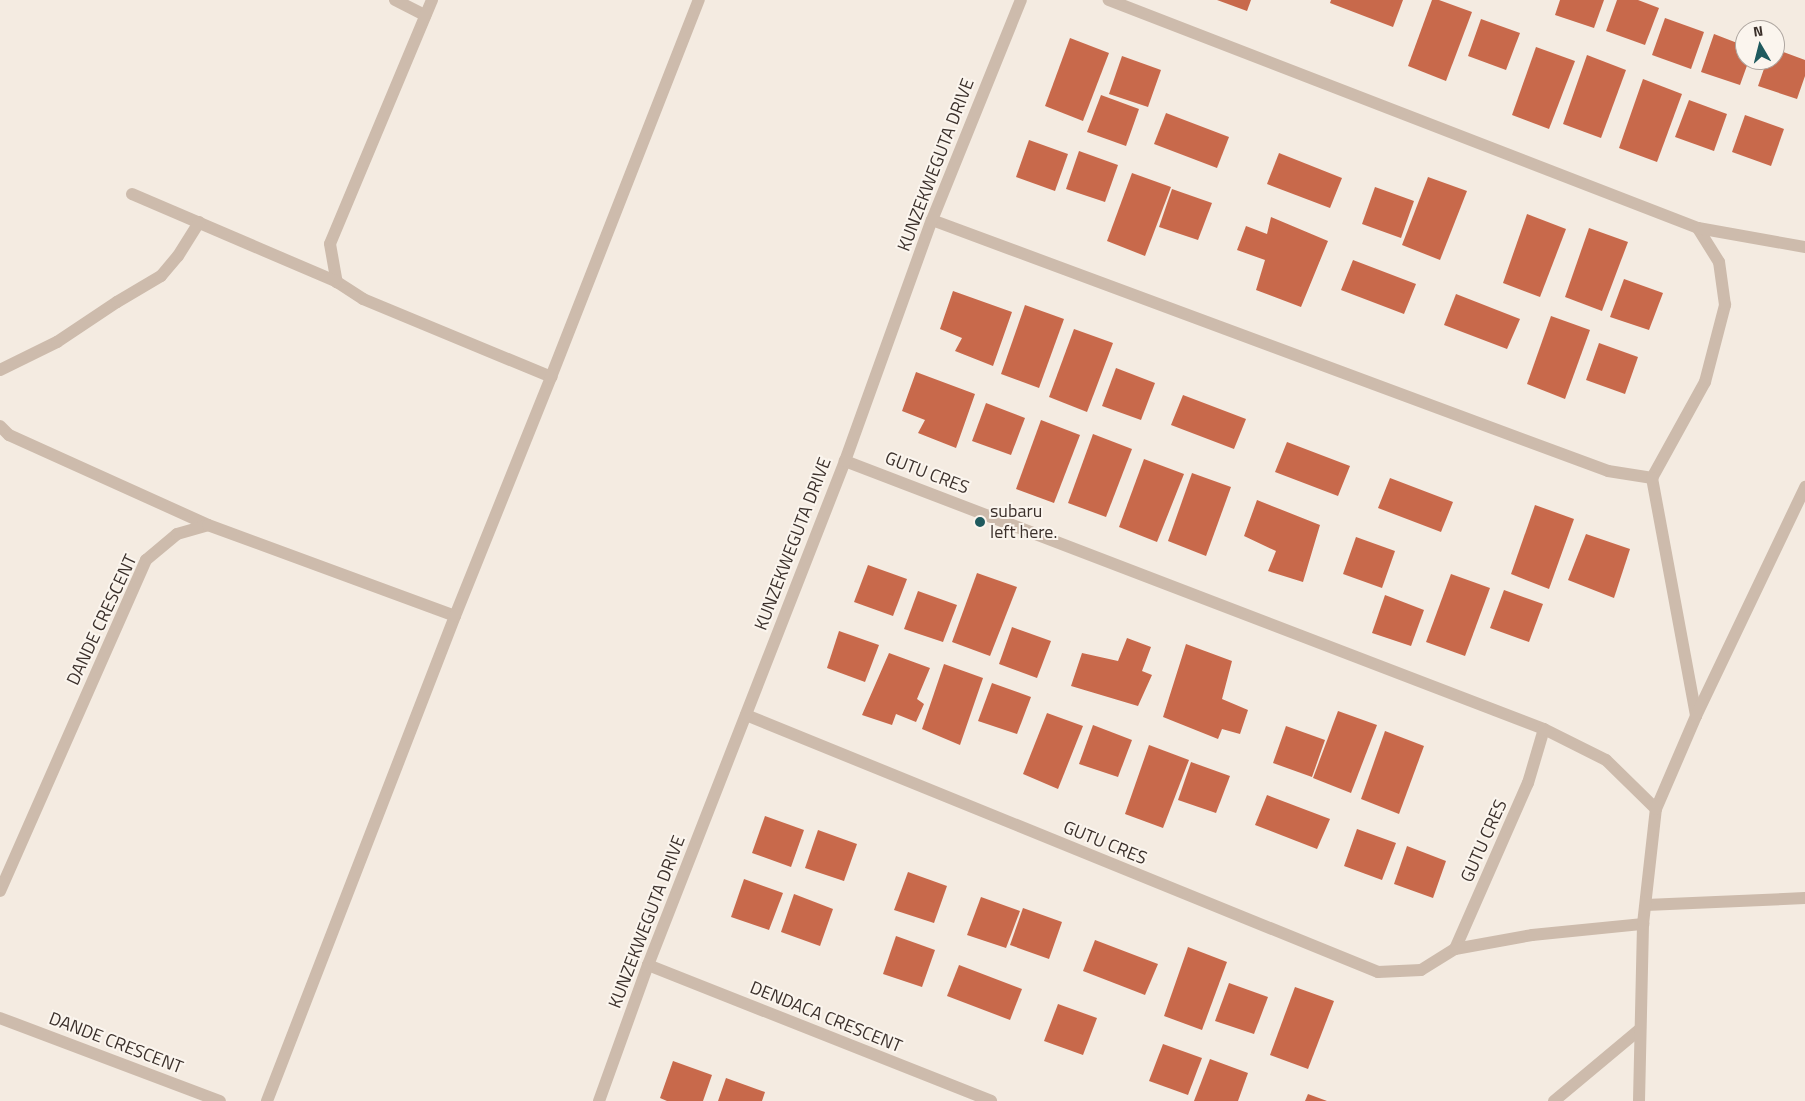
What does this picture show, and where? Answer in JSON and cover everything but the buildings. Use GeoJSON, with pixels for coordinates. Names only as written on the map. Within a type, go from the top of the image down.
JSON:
{"type":"FeatureCollection","features":[{"type":"Feature","properties":{"kind":"street"},"geometry":{"type":"LineString","coordinates":[[395,0],[425,15]]}},
{"type":"Feature","properties":{"kind":"street"},"geometry":{"type":"LineString","coordinates":[[337,282],[330,244],[432,0]]}},
{"type":"Feature","properties":{"kind":"street"},"geometry":{"type":"LineString","coordinates":[[267,1101],[455,616],[551,378],[698,0]]}},
{"type":"Feature","properties":{"kind":"street","name":"KUNZEKWEGUTA DRIVE"},"geometry":{"type":"LineString","coordinates":[[599,1101],[648,965],[845,461],[932,220],[1020,0]]}},
{"type":"Feature","properties":{"kind":"street"},"geometry":{"type":"LineString","coordinates":[[1108,0],[1698,228],[1805,247]]}},
{"type":"Feature","properties":{"kind":"street"},"geometry":{"type":"LineString","coordinates":[[132,194],[337,282],[363,298],[551,378]]}},
{"type":"Feature","properties":{"kind":"street"},"geometry":{"type":"LineString","coordinates":[[932,220],[1608,471],[1652,478]]}},
{"type":"Feature","properties":{"kind":"street"},"geometry":{"type":"LineString","coordinates":[[0,370],[57,342],[117,302],[161,276],[178,256],[199,222]]}},
{"type":"Feature","properties":{"kind":"street"},"geometry":{"type":"LineString","coordinates":[[1696,716],[1652,478],[1705,382],[1725,305],[1719,262],[1698,228]]}},
{"type":"Feature","properties":{"kind":"street"},"geometry":{"type":"LineString","coordinates":[[0,426],[9,435],[208,525],[455,616]]}},
{"type":"Feature","properties":{"kind":"street","name":"GUTU CRES"},"geometry":{"type":"LineString","coordinates":[[746,715],[1378,972],[1421,970],[1455,949],[1528,783],[1544,729],[845,461]]}},
{"type":"Feature","properties":{"kind":"street"},"geometry":{"type":"LineString","coordinates":[[1639,1101],[1639,1030],[1643,924],[1656,809],[1696,716],[1805,487]]}},
{"type":"Feature","properties":{"kind":"street","name":"DANDE CRESCENT"},"geometry":{"type":"LineString","coordinates":[[0,891],[146,560],[177,534],[208,525]]}},
{"type":"Feature","properties":{"kind":"street"},"geometry":{"type":"LineString","coordinates":[[1544,729],[1606,760],[1656,809]]}},
{"type":"Feature","properties":{"kind":"street"},"geometry":{"type":"LineString","coordinates":[[1646,905],[1805,898]]}},
{"type":"Feature","properties":{"kind":"street"},"geometry":{"type":"LineString","coordinates":[[1455,949],[1532,935],[1643,924]]}},
{"type":"Feature","properties":{"kind":"street","name":"DENDACA CRESCENT"},"geometry":{"type":"LineString","coordinates":[[648,965],[991,1101]]}},
{"type":"Feature","properties":{"kind":"street","name":"DANDE CRESCENT"},"geometry":{"type":"LineString","coordinates":[[0,1018],[220,1101]]}},
{"type":"Feature","properties":{"kind":"street"},"geometry":{"type":"LineString","coordinates":[[1554,1101],[1639,1030]]}},
{"type":"Feature","properties":{"kind":"place","name":"subaru left here."},"geometry":{"type":"Point","coordinates":[980,522]}}]}
